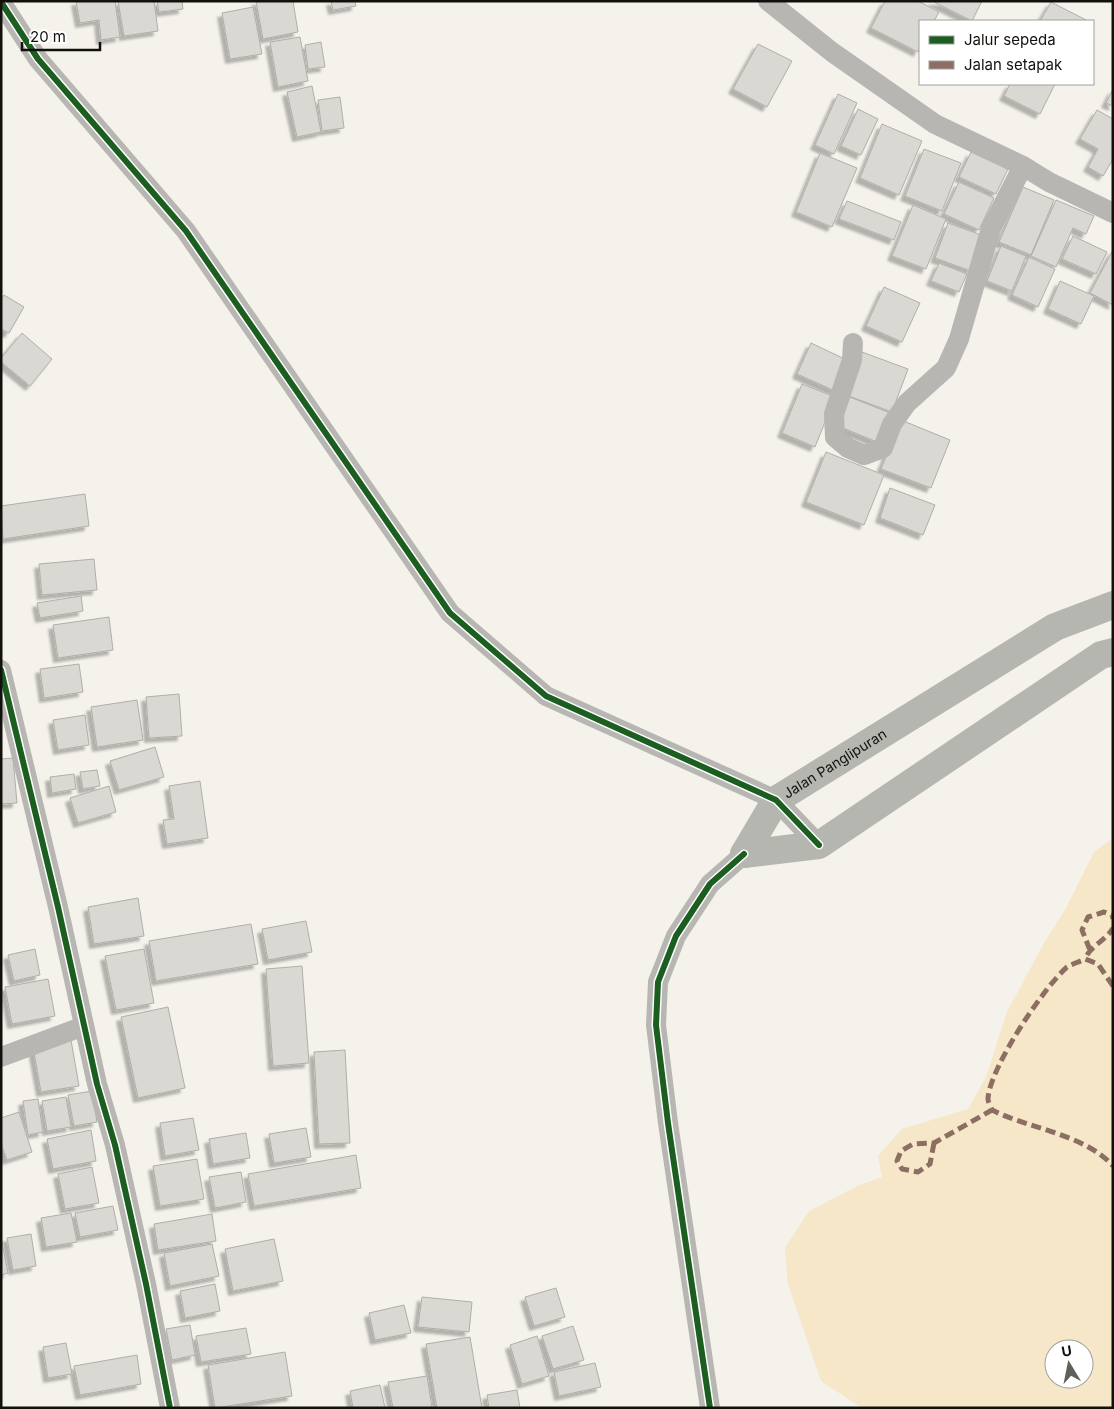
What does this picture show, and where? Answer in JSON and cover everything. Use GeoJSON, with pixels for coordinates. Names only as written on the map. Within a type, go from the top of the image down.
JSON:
{"type":"FeatureCollection","features":[{"type":"Feature","properties":{"kind":"main road","name":"Jalan Panglipuran"},"geometry":{"type":"LineString","coordinates":[[744,854],[776,800],[1055,627],[1113,605]]}},
{"type":"Feature","properties":{"kind":"main road"},"geometry":{"type":"LineString","coordinates":[[744,854],[819,845],[1101,655],[1113,652]]}},
{"type":"Feature","properties":{"kind":"street"},"geometry":{"type":"LineString","coordinates":[[768,1],[832,52],[935,124],[1023,166],[1049,182],[1113,213]]}},
{"type":"Feature","properties":{"kind":"street"},"geometry":{"type":"LineString","coordinates":[[1,2],[38,59],[186,231],[450,613],[546,696],[776,800],[819,845]]}},
{"type":"Feature","properties":{"kind":"street"},"geometry":{"type":"LineString","coordinates":[[853,344],[852,360],[834,414],[834,437],[848,448],[864,455],[883,448],[892,424],[907,403],[946,368],[959,339],[991,228],[1023,166]]}},
{"type":"Feature","properties":{"kind":"street"},"geometry":{"type":"LineString","coordinates":[[1,670],[140,1258],[170,1408]]}},
{"type":"Feature","properties":{"kind":"street"},"geometry":{"type":"LineString","coordinates":[[710,1408],[668,1123],[656,1024],[658,982],[676,936],[710,884],[744,854]]}},
{"type":"Feature","properties":{"kind":"street"},"geometry":{"type":"LineString","coordinates":[[1,1057],[84,1026]]}},
{"type":"Feature","properties":{"kind":"shaded area"},"geometry":{"type":"Polygon","coordinates":[[[1113,838],[1113,1408],[862,1408],[821,1381],[788,1284],[785,1248],[808,1212],[857,1186],[882,1177],[878,1156],[902,1129],[968,1109],[986,1077],[1007,1012],[1045,941],[1065,910],[1094,852],[1113,838]]]}},
{"type":"Feature","properties":{"kind":"building"},"geometry":{"type":"Polygon","coordinates":[[[76,1],[115,1],[120,37],[101,40],[99,20],[80,23],[76,1]]]}},
{"type":"Feature","properties":{"kind":"building"},"geometry":{"type":"Polygon","coordinates":[[[118,1],[154,1],[158,31],[124,36],[118,1]]]}},
{"type":"Feature","properties":{"kind":"building"},"geometry":{"type":"Polygon","coordinates":[[[157,1],[182,1],[183,9],[159,12],[157,1]]]}},
{"type":"Feature","properties":{"kind":"building"},"geometry":{"type":"Polygon","coordinates":[[[256,1],[293,1],[298,32],[263,39],[256,1]]]}},
{"type":"Feature","properties":{"kind":"building"},"geometry":{"type":"Polygon","coordinates":[[[331,1],[355,1],[356,6],[333,10],[331,1]]]}},
{"type":"Feature","properties":{"kind":"building"},"geometry":{"type":"Polygon","coordinates":[[[885,1],[918,1],[939,12],[935,20],[919,20],[918,52],[871,28],[885,1]]]}},
{"type":"Feature","properties":{"kind":"building"},"geometry":{"type":"Polygon","coordinates":[[[932,1],[982,1],[972,20],[932,1]]]}},
{"type":"Feature","properties":{"kind":"building"},"geometry":{"type":"Polygon","coordinates":[[[1051,2],[1086,20],[1041,20],[1051,2]]]}},
{"type":"Feature","properties":{"kind":"building"},"geometry":{"type":"Polygon","coordinates":[[[253,7],[262,54],[230,59],[222,13],[253,7]]]}},
{"type":"Feature","properties":{"kind":"building"},"geometry":{"type":"Polygon","coordinates":[[[300,37],[308,81],[278,87],[270,42],[300,37]]]}},
{"type":"Feature","properties":{"kind":"building"},"geometry":{"type":"Polygon","coordinates":[[[321,42],[325,67],[308,69],[305,45],[321,42]]]}},
{"type":"Feature","properties":{"kind":"building"},"geometry":{"type":"Polygon","coordinates":[[[758,44],[792,61],[767,107],[733,89],[758,44]]]}},
{"type":"Feature","properties":{"kind":"building"},"geometry":{"type":"Polygon","coordinates":[[[1010,85],[1054,85],[1040,114],[1004,96],[1010,85]]]}},
{"type":"Feature","properties":{"kind":"building"},"geometry":{"type":"Polygon","coordinates":[[[312,86],[321,132],[297,137],[287,92],[312,86]]]}},
{"type":"Feature","properties":{"kind":"building"},"geometry":{"type":"Polygon","coordinates":[[[1113,89],[1113,106],[1106,103],[1113,89]]]}},
{"type":"Feature","properties":{"kind":"building"},"geometry":{"type":"Polygon","coordinates":[[[838,94],[857,103],[834,154],[815,145],[838,94]]]}},
{"type":"Feature","properties":{"kind":"building"},"geometry":{"type":"Polygon","coordinates":[[[340,97],[344,128],[322,131],[318,100],[340,97]]]}},
{"type":"Feature","properties":{"kind":"building"},"geometry":{"type":"Polygon","coordinates":[[[858,109],[878,119],[861,155],[841,146],[858,109]]]}},
{"type":"Feature","properties":{"kind":"building"},"geometry":{"type":"Polygon","coordinates":[[[1097,110],[1113,119],[1113,159],[1103,176],[1088,167],[1098,149],[1080,139],[1097,110]]]}},
{"type":"Feature","properties":{"kind":"building"},"geometry":{"type":"Polygon","coordinates":[[[882,124],[922,141],[899,195],[860,178],[882,124]]]}},
{"type":"Feature","properties":{"kind":"building"},"geometry":{"type":"Polygon","coordinates":[[[924,149],[961,163],[942,211],[905,196],[924,149]]]}},
{"type":"Feature","properties":{"kind":"building"},"geometry":{"type":"Polygon","coordinates":[[[971,152],[1008,169],[996,194],[959,177],[971,152]]]}},
{"type":"Feature","properties":{"kind":"building"},"geometry":{"type":"Polygon","coordinates":[[[820,153],[857,168],[832,227],[796,212],[820,153]]]}},
{"type":"Feature","properties":{"kind":"building"},"geometry":{"type":"Polygon","coordinates":[[[959,182],[994,198],[979,230],[944,214],[959,182]]]}},
{"type":"Feature","properties":{"kind":"building"},"geometry":{"type":"Polygon","coordinates":[[[1023,187],[1054,200],[1031,255],[999,242],[1023,187]]]}},
{"type":"Feature","properties":{"kind":"building"},"geometry":{"type":"Polygon","coordinates":[[[1056,200],[1094,216],[1086,234],[1073,228],[1056,267],[1031,256],[1056,200]]]}},
{"type":"Feature","properties":{"kind":"building"},"geometry":{"type":"Polygon","coordinates":[[[847,201],[901,222],[894,240],[839,219],[847,201]]]}},
{"type":"Feature","properties":{"kind":"building"},"geometry":{"type":"Polygon","coordinates":[[[913,205],[946,219],[926,269],[892,256],[913,205]]]}},
{"type":"Feature","properties":{"kind":"building"},"geometry":{"type":"Polygon","coordinates":[[[948,223],[984,236],[971,271],[935,258],[948,223]]]}},
{"type":"Feature","properties":{"kind":"building"},"geometry":{"type":"Polygon","coordinates":[[[1073,236],[1107,252],[1096,274],[1062,259],[1073,236]]]}},
{"type":"Feature","properties":{"kind":"building"},"geometry":{"type":"Polygon","coordinates":[[[1001,246],[1026,256],[1012,291],[987,281],[1001,246]]]}},
{"type":"Feature","properties":{"kind":"building"},"geometry":{"type":"Polygon","coordinates":[[[1113,250],[1113,305],[1090,293],[1113,250]]]}},
{"type":"Feature","properties":{"kind":"building"},"geometry":{"type":"Polygon","coordinates":[[[1029,257],[1055,269],[1038,307],[1012,295],[1029,257]]]}},
{"type":"Feature","properties":{"kind":"building"},"geometry":{"type":"Polygon","coordinates":[[[939,263],[967,274],[959,292],[931,281],[939,263]]]}},
{"type":"Feature","properties":{"kind":"building"},"geometry":{"type":"Polygon","coordinates":[[[1060,281],[1094,296],[1081,324],[1048,309],[1060,281]]]}},
{"type":"Feature","properties":{"kind":"building"},"geometry":{"type":"Polygon","coordinates":[[[884,287],[920,303],[902,342],[866,326],[884,287]]]}},
{"type":"Feature","properties":{"kind":"building"},"geometry":{"type":"Polygon","coordinates":[[[4,295],[24,307],[9,333],[1,329],[1,299],[4,295]]]}},
{"type":"Feature","properties":{"kind":"building"},"geometry":{"type":"Polygon","coordinates":[[[22,333],[52,359],[30,386],[1,362],[1,358],[22,333]]]}},
{"type":"Feature","properties":{"kind":"building"},"geometry":{"type":"Polygon","coordinates":[[[811,343],[849,361],[835,391],[797,374],[811,343]]]}},
{"type":"Feature","properties":{"kind":"building"},"geometry":{"type":"Polygon","coordinates":[[[862,352],[908,369],[892,412],[846,395],[862,352]]]}},
{"type":"Feature","properties":{"kind":"building"},"geometry":{"type":"Polygon","coordinates":[[[802,384],[835,397],[815,447],[782,433],[802,384]]]}},
{"type":"Feature","properties":{"kind":"building"},"geometry":{"type":"Polygon","coordinates":[[[850,397],[890,413],[877,442],[838,426],[850,397]]]}},
{"type":"Feature","properties":{"kind":"building"},"geometry":{"type":"Polygon","coordinates":[[[901,420],[950,440],[931,488],[881,469],[901,420]]]}},
{"type":"Feature","properties":{"kind":"building"},"geometry":{"type":"Polygon","coordinates":[[[826,452],[884,475],[864,525],[806,502],[826,452]]]}},
{"type":"Feature","properties":{"kind":"building"},"geometry":{"type":"Polygon","coordinates":[[[890,488],[935,505],[923,535],[880,518],[890,488]]]}},
{"type":"Feature","properties":{"kind":"building"},"geometry":{"type":"Polygon","coordinates":[[[85,494],[89,526],[3,539],[1,506],[85,494]]]}},
{"type":"Feature","properties":{"kind":"building"},"geometry":{"type":"Polygon","coordinates":[[[94,559],[97,590],[42,595],[39,564],[94,559]]]}},
{"type":"Feature","properties":{"kind":"building"},"geometry":{"type":"Polygon","coordinates":[[[81,596],[83,611],[40,618],[37,603],[81,596]]]}},
{"type":"Feature","properties":{"kind":"building"},"geometry":{"type":"Polygon","coordinates":[[[109,617],[113,650],[58,658],[53,625],[109,617]]]}},
{"type":"Feature","properties":{"kind":"building"},"geometry":{"type":"Polygon","coordinates":[[[79,664],[83,692],[44,698],[40,669],[79,664]]]}},
{"type":"Feature","properties":{"kind":"building"},"geometry":{"type":"Polygon","coordinates":[[[179,694],[182,736],[149,738],[146,697],[179,694]]]}},
{"type":"Feature","properties":{"kind":"building"},"geometry":{"type":"Polygon","coordinates":[[[137,700],[143,740],[97,747],[91,707],[137,700]]]}},
{"type":"Feature","properties":{"kind":"building"},"geometry":{"type":"Polygon","coordinates":[[[85,715],[89,745],[58,750],[53,720],[85,715]]]}},
{"type":"Feature","properties":{"kind":"building"},"geometry":{"type":"Polygon","coordinates":[[[155,747],[164,777],[119,790],[110,761],[155,747]]]}},
{"type":"Feature","properties":{"kind":"building"},"geometry":{"type":"Polygon","coordinates":[[[13,758],[17,803],[1,804],[1,759],[13,758]]]}},
{"type":"Feature","properties":{"kind":"building"},"geometry":{"type":"Polygon","coordinates":[[[97,770],[100,786],[83,789],[80,772],[97,770]]]}},
{"type":"Feature","properties":{"kind":"building"},"geometry":{"type":"Polygon","coordinates":[[[74,774],[76,789],[52,793],[50,777],[74,774]]]}},
{"type":"Feature","properties":{"kind":"building"},"geometry":{"type":"Polygon","coordinates":[[[200,781],[208,838],[167,844],[163,820],[174,819],[169,786],[200,781]]]}},
{"type":"Feature","properties":{"kind":"building"},"geometry":{"type":"Polygon","coordinates":[[[109,786],[116,812],[78,823],[70,798],[109,786]]]}},
{"type":"Feature","properties":{"kind":"building"},"geometry":{"type":"Polygon","coordinates":[[[138,898],[144,936],[94,944],[88,907],[138,898]]]}},
{"type":"Feature","properties":{"kind":"building"},"geometry":{"type":"Polygon","coordinates":[[[306,921],[312,952],[268,960],[262,929],[306,921]]]}},
{"type":"Feature","properties":{"kind":"building"},"geometry":{"type":"Polygon","coordinates":[[[251,924],[258,964],[156,981],[149,941],[251,924]]]}},
{"type":"Feature","properties":{"kind":"building"},"geometry":{"type":"Polygon","coordinates":[[[35,949],[40,975],[14,981],[8,955],[35,949]]]}},
{"type":"Feature","properties":{"kind":"building"},"geometry":{"type":"Polygon","coordinates":[[[144,949],[154,1003],[116,1010],[105,956],[144,949]]]}},
{"type":"Feature","properties":{"kind":"building"},"geometry":{"type":"Polygon","coordinates":[[[302,966],[309,1063],[273,1066],[266,969],[302,966]]]}},
{"type":"Feature","properties":{"kind":"building"},"geometry":{"type":"Polygon","coordinates":[[[48,979],[55,1016],[12,1024],[5,987],[48,979]]]}},
{"type":"Feature","properties":{"kind":"building"},"geometry":{"type":"Polygon","coordinates":[[[168,1007],[185,1088],[138,1098],[121,1017],[168,1007]]]}},
{"type":"Feature","properties":{"kind":"building"},"geometry":{"type":"Polygon","coordinates":[[[71,1040],[79,1086],[41,1092],[33,1047],[71,1040]]]}},
{"type":"Feature","properties":{"kind":"building"},"geometry":{"type":"Polygon","coordinates":[[[345,1050],[350,1143],[319,1144],[314,1052],[345,1050]]]}},
{"type":"Feature","properties":{"kind":"building"},"geometry":{"type":"Polygon","coordinates":[[[92,1091],[97,1122],[74,1126],[68,1095],[92,1091]]]}},
{"type":"Feature","properties":{"kind":"building"},"geometry":{"type":"Polygon","coordinates":[[[66,1097],[71,1127],[47,1131],[42,1101],[66,1097]]]}},
{"type":"Feature","properties":{"kind":"building"},"geometry":{"type":"Polygon","coordinates":[[[38,1099],[43,1132],[28,1135],[23,1101],[38,1099]]]}},
{"type":"Feature","properties":{"kind":"building"},"geometry":{"type":"Polygon","coordinates":[[[19,1112],[32,1152],[7,1160],[1,1144],[1,1118],[19,1112]]]}},
{"type":"Feature","properties":{"kind":"building"},"geometry":{"type":"Polygon","coordinates":[[[193,1118],[199,1150],[165,1156],[160,1123],[193,1118]]]}},
{"type":"Feature","properties":{"kind":"building"},"geometry":{"type":"Polygon","coordinates":[[[306,1128],[311,1157],[274,1163],[269,1134],[306,1128]]]}},
{"type":"Feature","properties":{"kind":"building"},"geometry":{"type":"Polygon","coordinates":[[[91,1130],[96,1161],[53,1169],[47,1139],[91,1130]]]}},
{"type":"Feature","properties":{"kind":"building"},"geometry":{"type":"Polygon","coordinates":[[[246,1133],[250,1158],[213,1164],[209,1139],[246,1133]]]}},
{"type":"Feature","properties":{"kind":"building"},"geometry":{"type":"Polygon","coordinates":[[[356,1155],[361,1188],[254,1206],[248,1174],[356,1155]]]}},
{"type":"Feature","properties":{"kind":"building"},"geometry":{"type":"Polygon","coordinates":[[[197,1159],[204,1199],[160,1206],[153,1166],[197,1159]]]}},
{"type":"Feature","properties":{"kind":"building"},"geometry":{"type":"Polygon","coordinates":[[[92,1167],[99,1203],[65,1209],[58,1174],[92,1167]]]}},
{"type":"Feature","properties":{"kind":"building"},"geometry":{"type":"Polygon","coordinates":[[[241,1172],[246,1202],[215,1208],[209,1177],[241,1172]]]}},
{"type":"Feature","properties":{"kind":"building"},"geometry":{"type":"Polygon","coordinates":[[[113,1206],[118,1230],[80,1237],[75,1213],[113,1206]]]}},
{"type":"Feature","properties":{"kind":"building"},"geometry":{"type":"Polygon","coordinates":[[[71,1213],[77,1242],[46,1247],[41,1218],[71,1213]]]}},
{"type":"Feature","properties":{"kind":"building"},"geometry":{"type":"Polygon","coordinates":[[[212,1214],[216,1241],[158,1250],[154,1224],[212,1214]]]}},
{"type":"Feature","properties":{"kind":"building"},"geometry":{"type":"Polygon","coordinates":[[[31,1234],[36,1266],[13,1270],[7,1238],[31,1234]]]}},
{"type":"Feature","properties":{"kind":"building"},"geometry":{"type":"Polygon","coordinates":[[[1,1237],[8,1273],[1,1275],[1,1237]]]}},
{"type":"Feature","properties":{"kind":"building"},"geometry":{"type":"Polygon","coordinates":[[[274,1239],[283,1281],[233,1291],[225,1249],[274,1239]]]}},
{"type":"Feature","properties":{"kind":"building"},"geometry":{"type":"Polygon","coordinates":[[[212,1244],[219,1276],[170,1286],[164,1253],[212,1244]]]}},
{"type":"Feature","properties":{"kind":"building"},"geometry":{"type":"Polygon","coordinates":[[[215,1284],[220,1311],[185,1318],[180,1291],[215,1284]]]}},
{"type":"Feature","properties":{"kind":"building"},"geometry":{"type":"Polygon","coordinates":[[[556,1288],[565,1317],[534,1326],[525,1297],[556,1288]]]}},
{"type":"Feature","properties":{"kind":"building"},"geometry":{"type":"Polygon","coordinates":[[[422,1297],[472,1302],[469,1332],[418,1327],[422,1297]]]}},
{"type":"Feature","properties":{"kind":"building"},"geometry":{"type":"Polygon","coordinates":[[[404,1305],[411,1333],[375,1340],[369,1313],[404,1305]]]}},
{"type":"Feature","properties":{"kind":"building"},"geometry":{"type":"Polygon","coordinates":[[[190,1325],[195,1355],[172,1360],[166,1329],[190,1325]]]}},
{"type":"Feature","properties":{"kind":"building"},"geometry":{"type":"Polygon","coordinates":[[[573,1326],[584,1360],[553,1369],[542,1336],[573,1326]]]}},
{"type":"Feature","properties":{"kind":"building"},"geometry":{"type":"Polygon","coordinates":[[[246,1328],[251,1354],[201,1362],[196,1336],[246,1328]]]}},
{"type":"Feature","properties":{"kind":"building"},"geometry":{"type":"Polygon","coordinates":[[[537,1336],[549,1376],[522,1384],[510,1345],[537,1336]]]}},
{"type":"Feature","properties":{"kind":"building"},"geometry":{"type":"Polygon","coordinates":[[[470,1337],[482,1408],[437,1408],[426,1344],[470,1337]]]}},
{"type":"Feature","properties":{"kind":"building"},"geometry":{"type":"Polygon","coordinates":[[[66,1343],[72,1374],[48,1378],[43,1347],[66,1343]]]}},
{"type":"Feature","properties":{"kind":"building"},"geometry":{"type":"Polygon","coordinates":[[[285,1352],[292,1396],[215,1408],[208,1365],[285,1352]]]}},
{"type":"Feature","properties":{"kind":"building"},"geometry":{"type":"Polygon","coordinates":[[[137,1355],[141,1384],[80,1395],[74,1366],[137,1355]]]}},
{"type":"Feature","properties":{"kind":"building"},"geometry":{"type":"Polygon","coordinates":[[[595,1363],[601,1387],[559,1396],[554,1372],[595,1363]]]}},
{"type":"Feature","properties":{"kind":"building"},"geometry":{"type":"Polygon","coordinates":[[[427,1376],[432,1408],[393,1408],[388,1382],[427,1376]]]}},
{"type":"Feature","properties":{"kind":"building"},"geometry":{"type":"Polygon","coordinates":[[[380,1385],[385,1408],[353,1408],[350,1391],[380,1385]]]}},
{"type":"Feature","properties":{"kind":"building"},"geometry":{"type":"Polygon","coordinates":[[[517,1390],[520,1408],[489,1408],[487,1395],[517,1390]]]}},
{"type":"Feature","properties":{"kind":"marked path"},"geometry":{"type":"LineString","coordinates":[[1090,950],[1082,930],[1088,917],[1104,912],[1112,915],[1113,919]]}},
{"type":"Feature","properties":{"kind":"marked path"},"geometry":{"type":"LineString","coordinates":[[1087,955],[1113,928]]}},
{"type":"Feature","properties":{"kind":"marked path"},"geometry":{"type":"LineString","coordinates":[[1113,986],[1098,964],[1085,959],[1067,967],[1045,992],[1007,1049],[991,1086],[988,1099],[992,1110],[1072,1139],[1101,1155],[1113,1166]]}},
{"type":"Feature","properties":{"kind":"marked path"},"geometry":{"type":"LineString","coordinates":[[934,1143],[930,1164],[918,1172],[902,1169],[897,1161],[901,1151],[913,1144],[934,1143],[992,1110]]}},
{"type":"Feature","properties":{"kind":"cycle path"},"geometry":{"type":"LineString","coordinates":[[1,2],[38,59],[186,231],[450,613],[546,696],[776,800],[819,845]]}},
{"type":"Feature","properties":{"kind":"cycle path"},"geometry":{"type":"LineString","coordinates":[[1,670],[58,907],[97,1084],[115,1145],[146,1284],[170,1408]]}},
{"type":"Feature","properties":{"kind":"cycle path"},"geometry":{"type":"LineString","coordinates":[[710,1408],[668,1123],[656,1025],[658,982],[676,936],[710,884],[744,854]]}}]}
